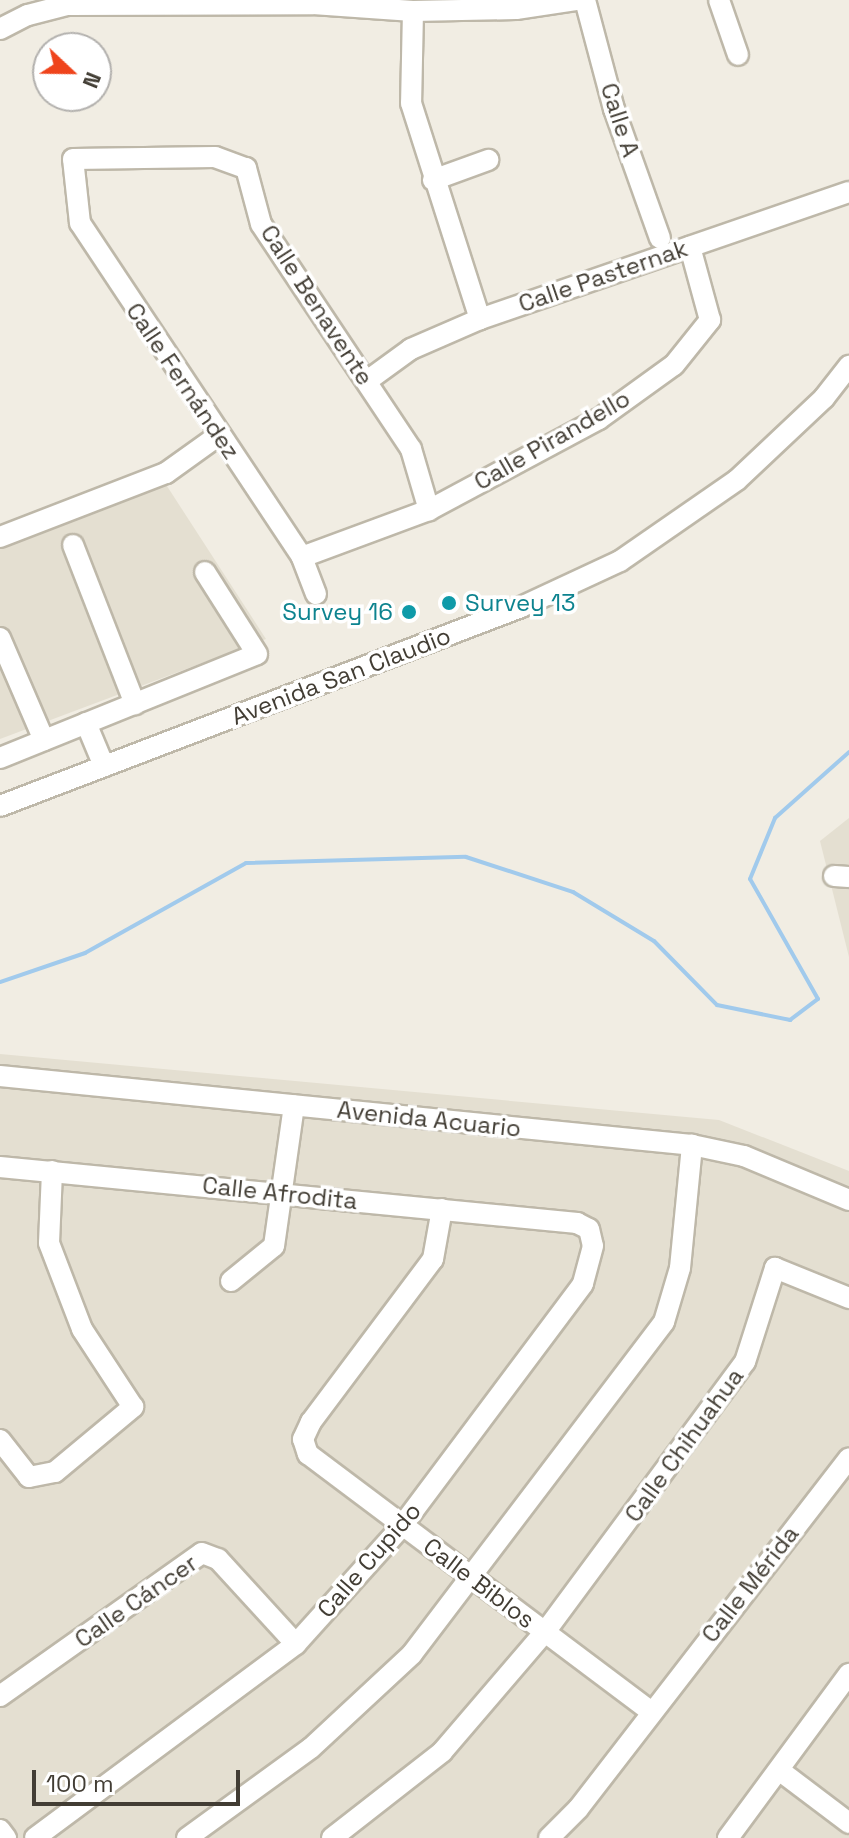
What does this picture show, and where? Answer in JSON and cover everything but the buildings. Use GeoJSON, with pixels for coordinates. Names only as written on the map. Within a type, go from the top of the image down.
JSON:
{"type":"FeatureCollection","features":[{"type":"Feature","properties":{"kind":"street"},"geometry":{"type":"LineString","coordinates":[[0,29],[28,15],[67,5],[122,2],[388,5],[413,11],[516,9],[577,0]]}},
{"type":"Feature","properties":{"kind":"street","name":"Calle A"},"geometry":{"type":"LineString","coordinates":[[585,0],[614,109],[660,238]]}},
{"type":"Feature","properties":{"kind":"street"},"geometry":{"type":"LineString","coordinates":[[719,0],[738,55]]}},
{"type":"Feature","properties":{"kind":"street"},"geometry":{"type":"LineString","coordinates":[[413,11],[411,103],[433,180],[480,319]]}},
{"type":"Feature","properties":{"kind":"street","name":"Calle Benavente"},"geometry":{"type":"LineString","coordinates":[[73,159],[215,157],[246,168],[261,224],[411,449],[429,510]]}},
{"type":"Feature","properties":{"kind":"street","name":"Calle Fernández"},"geometry":{"type":"LineString","coordinates":[[73,159],[80,223],[302,557],[316,594]]}},
{"type":"Feature","properties":{"kind":"street"},"geometry":{"type":"LineString","coordinates":[[433,180],[488,160]]}},
{"type":"Feature","properties":{"kind":"street","name":"Calle Pasternak"},"geometry":{"type":"LineString","coordinates":[[367,381],[411,349],[480,319],[849,192]]}},
{"type":"Feature","properties":{"kind":"street","name":"Calle Pirandello"},"geometry":{"type":"LineString","coordinates":[[302,557],[429,510],[599,419],[674,365],[710,320],[690,247]]}},
{"type":"Feature","properties":{"kind":"street","name":"Avenida San Claudio"},"geometry":{"type":"LineString","coordinates":[[0,806],[521,607],[620,561],[737,480],[824,398],[849,366]]}},
{"type":"Feature","properties":{"kind":"street"},"geometry":{"type":"LineString","coordinates":[[0,537],[166,473],[219,435]]}},
{"type":"Feature","properties":{"kind":"street"},"geometry":{"type":"LineString","coordinates":[[73,545],[135,704]]}},
{"type":"Feature","properties":{"kind":"street"},"geometry":{"type":"LineString","coordinates":[[0,758],[257,654],[205,572]]}},
{"type":"Feature","properties":{"kind":"street"},"geometry":{"type":"LineString","coordinates":[[0,638],[44,740]]}},
{"type":"Feature","properties":{"kind":"street"},"geometry":{"type":"LineString","coordinates":[[86,723],[104,766]]}},
{"type":"Feature","properties":{"kind":"street","name":"Avenida Acuario"},"geometry":{"type":"LineString","coordinates":[[0,1076],[692,1145],[744,1156],[849,1200]]}},
{"type":"Feature","properties":{"kind":"street"},"geometry":{"type":"LineString","coordinates":[[231,1281],[274,1246],[285,1193],[294,1105]]}},
{"type":"Feature","properties":{"kind":"street"},"geometry":{"type":"LineString","coordinates":[[187,1838],[311,1748],[412,1654],[473,1579],[664,1322],[680,1268],[692,1145]]}},
{"type":"Feature","properties":{"kind":"street","name":"Calle Afrodita"},"geometry":{"type":"LineString","coordinates":[[0,1167],[560,1222]]}},
{"type":"Feature","properties":{"kind":"street"},"geometry":{"type":"LineString","coordinates":[[0,1440],[29,1477],[55,1472],[133,1407],[82,1329],[49,1243],[52,1171]]}},
{"type":"Feature","properties":{"kind":"street","name":"Calle Biblos"},"geometry":{"type":"LineString","coordinates":[[442,1209],[433,1259],[303,1439],[308,1454],[652,1712]]}},
{"type":"Feature","properties":{"kind":"street","name":"Calle Cupido"},"geometry":{"type":"LineString","coordinates":[[35,1838],[296,1644],[403,1525],[583,1284],[593,1246],[589,1229],[560,1222]]}},
{"type":"Feature","properties":{"kind":"street","name":"Calle Chihuahua"},"geometry":{"type":"LineString","coordinates":[[545,1632],[745,1362],[775,1268],[849,1298]]}},
{"type":"Feature","properties":{"kind":"street","name":"Calle Mérida"},"geometry":{"type":"LineString","coordinates":[[549,1838],[652,1712],[849,1458]]}},
{"type":"Feature","properties":{"kind":"street","name":"Calle Cáncer"},"geometry":{"type":"LineString","coordinates":[[0,1696],[202,1553],[218,1559],[296,1644]]}},
{"type":"Feature","properties":{"kind":"street"},"geometry":{"type":"LineString","coordinates":[[332,1838],[442,1752],[545,1632]]}},
{"type":"Feature","properties":{"kind":"street"},"geometry":{"type":"LineString","coordinates":[[728,1838],[849,1674]]}},
{"type":"Feature","properties":{"kind":"street"},"geometry":{"type":"LineString","coordinates":[[779,1770],[849,1823]]}},
{"type":"Feature","properties":{"kind":"street"},"geometry":{"type":"LineString","coordinates":[[0,1830],[6,1838]]}},
{"type":"Feature","properties":{"kind":"shaded area"},"geometry":{"type":"Polygon","coordinates":[[[165,483],[266,639],[0,739],[0,542],[165,483]]]}},
{"type":"Feature","properties":{"kind":"shaded area"},"geometry":{"type":"Polygon","coordinates":[[[849,818],[849,957],[820,841],[849,818]]]}},
{"type":"Feature","properties":{"kind":"shaded area"},"geometry":{"type":"Polygon","coordinates":[[[0,1054],[719,1120],[849,1171],[849,1838],[0,1838],[0,1054]]]}},
{"type":"Feature","properties":{"kind":"waterway"},"geometry":{"type":"LineString","coordinates":[[0,982],[85,953],[246,863],[466,857],[573,892],[654,941],[717,1005],[790,1020],[818,999],[750,879],[775,818],[849,752]]}},
{"type":"Feature","properties":{"kind":"place","name":"Survey 13"},"geometry":{"type":"Point","coordinates":[449,603]}},
{"type":"Feature","properties":{"kind":"place","name":"Survey 16"},"geometry":{"type":"Point","coordinates":[409,612]}}]}
